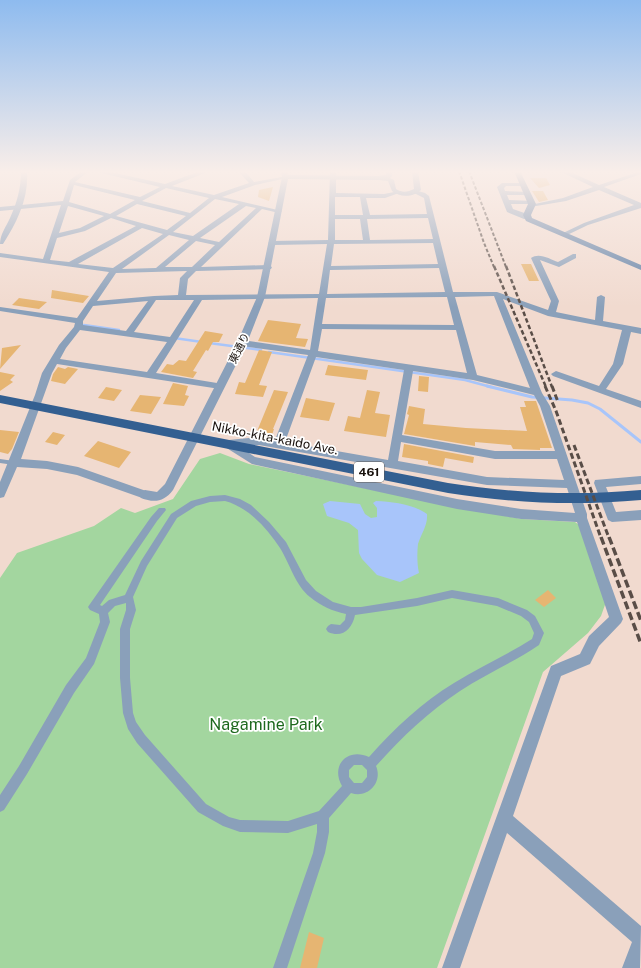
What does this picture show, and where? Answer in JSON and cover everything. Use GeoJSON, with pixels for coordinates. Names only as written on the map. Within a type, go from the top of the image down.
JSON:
{"type":"FeatureCollection","features":[{"type":"Feature","properties":{"kind":"highway","name":"Nikko-kita-kaido Ave."},"geometry":{"type":"LineString","coordinates":[[0,399],[229,444],[428,486],[478,493],[544,499],[580,500],[641,495]]}},
{"type":"Feature","properties":{"kind":"main road"},"geometry":{"type":"LineString","coordinates":[[527,217],[534,222],[641,268]]}},
{"type":"Feature","properties":{"kind":"street"},"geometry":{"type":"LineString","coordinates":[[0,242],[14,216]]}},
{"type":"Feature","properties":{"kind":"street"},"geometry":{"type":"LineString","coordinates":[[46,261],[62,216]]}},
{"type":"Feature","properties":{"kind":"street"},"geometry":{"type":"LineString","coordinates":[[56,236],[68,235],[108,216]]}},
{"type":"Feature","properties":{"kind":"street"},"geometry":{"type":"LineString","coordinates":[[114,216],[168,233],[219,244]]}},
{"type":"Feature","properties":{"kind":"street"},"geometry":{"type":"LineString","coordinates":[[0,494],[14,463],[47,373],[62,347],[111,274],[190,216]]}},
{"type":"Feature","properties":{"kind":"street"},"geometry":{"type":"LineString","coordinates":[[159,269],[194,239],[227,216]]}},
{"type":"Feature","properties":{"kind":"street"},"geometry":{"type":"LineString","coordinates":[[182,298],[184,278],[251,216]]}},
{"type":"Feature","properties":{"kind":"street","name":"東通り"},"geometry":{"type":"LineString","coordinates":[[145,495],[157,497],[162,496],[178,471],[242,343],[261,297],[277,216]]}},
{"type":"Feature","properties":{"kind":"street"},"geometry":{"type":"LineString","coordinates":[[279,444],[313,353],[331,242],[332,217],[359,216]]}},
{"type":"Feature","properties":{"kind":"street"},"geometry":{"type":"LineString","coordinates":[[365,216],[367,241]]}},
{"type":"Feature","properties":{"kind":"street"},"geometry":{"type":"LineString","coordinates":[[431,216],[442,266],[474,377]]}},
{"type":"Feature","properties":{"kind":"street"},"geometry":{"type":"LineString","coordinates":[[563,234],[609,216]]}},
{"type":"Feature","properties":{"kind":"street"},"geometry":{"type":"LineString","coordinates":[[72,264],[142,226]]}},
{"type":"Feature","properties":{"kind":"street"},"geometry":{"type":"LineString","coordinates":[[272,242],[437,241]]}},
{"type":"Feature","properties":{"kind":"street"},"geometry":{"type":"LineString","coordinates":[[0,255],[116,270],[268,267]]}},
{"type":"Feature","properties":{"kind":"street"},"geometry":{"type":"LineString","coordinates":[[552,314],[555,301],[535,258],[541,258],[559,265],[573,256]]}},
{"type":"Feature","properties":{"kind":"street"},"geometry":{"type":"LineString","coordinates":[[327,268],[442,266]]}},
{"type":"Feature","properties":{"kind":"street"},"geometry":{"type":"LineString","coordinates":[[92,304],[154,298],[497,294],[552,314],[641,331]]}},
{"type":"Feature","properties":{"kind":"street"},"geometry":{"type":"LineString","coordinates":[[451,968],[505,820],[556,671],[585,659],[594,641],[616,619],[581,518],[581,514],[545,406],[537,393],[497,294]]}},
{"type":"Feature","properties":{"kind":"street"},"geometry":{"type":"LineString","coordinates":[[599,324],[602,297]]}},
{"type":"Feature","properties":{"kind":"street"},"geometry":{"type":"LineString","coordinates":[[128,335],[154,298]]}},
{"type":"Feature","properties":{"kind":"street"},"geometry":{"type":"LineString","coordinates":[[150,375],[199,298]]}},
{"type":"Feature","properties":{"kind":"street"},"geometry":{"type":"LineString","coordinates":[[0,309],[128,335],[171,340]]}},
{"type":"Feature","properties":{"kind":"street"},"geometry":{"type":"LineString","coordinates":[[318,326],[460,328]]}},
{"type":"Feature","properties":{"kind":"street"},"geometry":{"type":"LineString","coordinates":[[601,390],[618,364],[627,328]]}},
{"type":"Feature","properties":{"kind":"street"},"geometry":{"type":"LineString","coordinates":[[242,343],[474,377],[537,393]]}},
{"type":"Feature","properties":{"kind":"street"},"geometry":{"type":"LineString","coordinates":[[54,361],[220,386]]}},
{"type":"Feature","properties":{"kind":"street"},"geometry":{"type":"LineString","coordinates":[[392,465],[409,367]]}},
{"type":"Feature","properties":{"kind":"street"},"geometry":{"type":"LineString","coordinates":[[556,374],[641,405]]}},
{"type":"Feature","properties":{"kind":"street"},"geometry":{"type":"LineString","coordinates":[[397,438],[495,455],[561,455]]}},
{"type":"Feature","properties":{"kind":"street"},"geometry":{"type":"LineString","coordinates":[[229,444],[259,441],[487,481],[529,484],[570,484]]}},
{"type":"Feature","properties":{"kind":"street"},"geometry":{"type":"LineString","coordinates":[[229,444],[252,460],[457,504],[521,514],[581,518]]}},
{"type":"Feature","properties":{"kind":"street"},"geometry":{"type":"LineString","coordinates":[[14,463],[47,465],[78,472],[145,495]]}},
{"type":"Feature","properties":{"kind":"street"},"geometry":{"type":"LineString","coordinates":[[641,480],[599,483],[612,517],[641,515]]}},
{"type":"Feature","properties":{"kind":"street"},"geometry":{"type":"LineString","coordinates":[[103,611],[112,603],[128,598],[148,558],[174,516],[194,503],[210,499],[225,498],[237,501],[248,507],[266,524],[283,545],[303,583],[313,594],[331,606],[351,611],[417,602],[452,594],[498,602],[524,613],[532,619],[539,633],[536,642],[454,689],[419,715],[393,738],[370,765]]}},
{"type":"Feature","properties":{"kind":"street"},"geometry":{"type":"LineString","coordinates":[[103,611],[93,607],[149,525],[162,510]]}},
{"type":"Feature","properties":{"kind":"street"},"geometry":{"type":"LineString","coordinates":[[128,598],[131,605],[130,615],[125,629],[125,678],[128,714],[132,725],[141,739],[202,808],[227,822],[240,826],[288,827],[323,816],[349,787]]}},
{"type":"Feature","properties":{"kind":"street"},"geometry":{"type":"LineString","coordinates":[[0,806],[74,683],[90,661],[105,622],[103,611]]}},
{"type":"Feature","properties":{"kind":"street"},"geometry":{"type":"LineString","coordinates":[[330,629],[336,631],[342,630],[348,626],[351,619],[351,611]]}},
{"type":"Feature","properties":{"kind":"street"},"geometry":{"type":"LineString","coordinates":[[356,759],[365,760],[370,765],[373,775],[367,787],[358,790],[349,787],[344,777],[344,766],[356,759]]}},
{"type":"Feature","properties":{"kind":"street"},"geometry":{"type":"LineString","coordinates":[[280,968],[319,853],[323,832],[323,816]]}},
{"type":"Feature","properties":{"kind":"street"},"geometry":{"type":"LineString","coordinates":[[505,820],[641,938]]}},
{"type":"Feature","properties":{"kind":"street"},"geometry":{"type":"LineString","coordinates":[[631,968],[641,942]]}},
{"type":"Feature","properties":{"kind":"lane"},"geometry":{"type":"LineString","coordinates":[[0,461],[14,463]]}},
{"type":"Feature","properties":{"kind":"green space","name":"Nagamine Park"},"geometry":{"type":"Polygon","coordinates":[[[220,453],[249,464],[455,507],[522,519],[575,522],[579,525],[606,602],[601,616],[588,633],[543,672],[437,968],[0,968],[0,578],[17,553],[94,526],[121,508],[135,513],[173,499],[200,459],[220,453]]]}},
{"type":"Feature","properties":{"kind":"water"},"geometry":{"type":"Polygon","coordinates":[[[330,501],[360,504],[365,514],[371,518],[377,517],[377,508],[373,503],[376,501],[409,506],[427,514],[425,526],[418,544],[417,558],[419,573],[400,582],[377,575],[362,559],[359,553],[358,530],[349,523],[327,516],[323,504],[330,501]]]}},
{"type":"Feature","properties":{"kind":"building"},"geometry":{"type":"Polygon","coordinates":[[[521,264],[531,264],[539,281],[529,281],[521,264]]]}},
{"type":"Feature","properties":{"kind":"building"},"geometry":{"type":"Polygon","coordinates":[[[52,290],[89,296],[83,303],[51,298],[52,290]]]}},
{"type":"Feature","properties":{"kind":"building"},"geometry":{"type":"Polygon","coordinates":[[[19,298],[47,302],[39,309],[12,305],[19,298]]]}},
{"type":"Feature","properties":{"kind":"building"},"geometry":{"type":"Polygon","coordinates":[[[268,320],[301,324],[296,338],[308,339],[305,347],[258,341],[268,320]]]}},
{"type":"Feature","properties":{"kind":"building"},"geometry":{"type":"Polygon","coordinates":[[[205,331],[223,334],[219,342],[213,342],[208,351],[206,350],[193,371],[197,372],[193,378],[161,372],[167,364],[173,365],[179,360],[186,361],[205,331]]]}},
{"type":"Feature","properties":{"kind":"building"},"geometry":{"type":"Polygon","coordinates":[[[21,345],[0,369],[2,348],[21,345]]]}},
{"type":"Feature","properties":{"kind":"building"},"geometry":{"type":"Polygon","coordinates":[[[259,350],[272,352],[259,385],[267,386],[263,397],[235,394],[239,382],[245,383],[259,350]]]}},
{"type":"Feature","properties":{"kind":"building"},"geometry":{"type":"Polygon","coordinates":[[[328,365],[368,370],[366,380],[325,375],[328,365]]]}},
{"type":"Feature","properties":{"kind":"building"},"geometry":{"type":"Polygon","coordinates":[[[58,367],[65,369],[68,367],[78,369],[65,384],[51,381],[53,374],[58,367]]]}},
{"type":"Feature","properties":{"kind":"building"},"geometry":{"type":"Polygon","coordinates":[[[0,372],[15,375],[10,380],[13,382],[0,391],[0,372]]]}},
{"type":"Feature","properties":{"kind":"building"},"geometry":{"type":"Polygon","coordinates":[[[419,376],[429,377],[428,392],[418,391],[419,376]]]}},
{"type":"Feature","properties":{"kind":"building"},"geometry":{"type":"Polygon","coordinates":[[[173,383],[188,386],[185,395],[189,396],[184,406],[163,404],[173,383]]]}},
{"type":"Feature","properties":{"kind":"building"},"geometry":{"type":"Polygon","coordinates":[[[106,387],[122,390],[114,401],[98,398],[106,387]]]}},
{"type":"Feature","properties":{"kind":"building"},"geometry":{"type":"Polygon","coordinates":[[[274,390],[288,392],[273,429],[271,438],[255,436],[274,390]]]}},
{"type":"Feature","properties":{"kind":"building"},"geometry":{"type":"Polygon","coordinates":[[[367,390],[380,392],[375,413],[390,415],[386,437],[344,431],[348,416],[360,418],[367,390]]]}},
{"type":"Feature","properties":{"kind":"building"},"geometry":{"type":"Polygon","coordinates":[[[140,395],[161,397],[151,414],[130,411],[140,395]]]}},
{"type":"Feature","properties":{"kind":"building"},"geometry":{"type":"Polygon","coordinates":[[[306,398],[335,403],[329,421],[300,417],[306,398]]]}},
{"type":"Feature","properties":{"kind":"building"},"geometry":{"type":"Polygon","coordinates":[[[524,401],[536,401],[552,448],[540,448],[540,450],[513,449],[511,445],[475,442],[475,446],[404,434],[409,415],[407,414],[409,406],[425,409],[423,424],[527,431],[520,407],[526,407],[524,401]]]}},
{"type":"Feature","properties":{"kind":"building"},"geometry":{"type":"Polygon","coordinates":[[[0,430],[19,432],[12,449],[8,454],[0,452],[0,430]]]}},
{"type":"Feature","properties":{"kind":"building"},"geometry":{"type":"Polygon","coordinates":[[[53,432],[65,435],[57,445],[45,442],[53,432]]]}},
{"type":"Feature","properties":{"kind":"building"},"geometry":{"type":"Polygon","coordinates":[[[98,441],[131,452],[119,468],[84,456],[98,441]]]}},
{"type":"Feature","properties":{"kind":"building"},"geometry":{"type":"Polygon","coordinates":[[[404,444],[474,457],[473,463],[445,458],[443,467],[428,464],[428,461],[402,457],[404,444]]]}},
{"type":"Feature","properties":{"kind":"building"},"geometry":{"type":"Polygon","coordinates":[[[548,590],[556,598],[544,607],[535,600],[548,590]]]}},
{"type":"Feature","properties":{"kind":"building"},"geometry":{"type":"Polygon","coordinates":[[[309,932],[324,938],[317,968],[300,968],[309,932]]]}},
{"type":"Feature","properties":{"kind":"waterway"},"geometry":{"type":"LineString","coordinates":[[84,325],[119,330]]}},
{"type":"Feature","properties":{"kind":"waterway"},"geometry":{"type":"LineString","coordinates":[[174,338],[202,342]]}},
{"type":"Feature","properties":{"kind":"waterway"},"geometry":{"type":"LineString","coordinates":[[209,343],[261,350]]}},
{"type":"Feature","properties":{"kind":"waterway"},"geometry":{"type":"LineString","coordinates":[[269,352],[465,380],[490,387]]}},
{"type":"Feature","properties":{"kind":"waterway"},"geometry":{"type":"LineString","coordinates":[[490,387],[532,397],[572,400],[588,403],[600,409],[641,442]]}},
{"type":"Feature","properties":{"kind":"railway"},"geometry":{"type":"LineString","coordinates":[[475,216],[494,267]]}},
{"type":"Feature","properties":{"kind":"railway"},"geometry":{"type":"LineString","coordinates":[[486,216],[506,267]]}},
{"type":"Feature","properties":{"kind":"railway"},"geometry":{"type":"LineString","coordinates":[[494,266],[546,387]]}},
{"type":"Feature","properties":{"kind":"railway"},"geometry":{"type":"LineString","coordinates":[[506,266],[552,387]]}},
{"type":"Feature","properties":{"kind":"railway"},"geometry":{"type":"LineString","coordinates":[[545,386],[556,411],[601,538]]}},
{"type":"Feature","properties":{"kind":"railway"},"geometry":{"type":"LineString","coordinates":[[552,386],[558,402]]}},
{"type":"Feature","properties":{"kind":"railway"},"geometry":{"type":"LineString","coordinates":[[574,445],[609,538]]}},
{"type":"Feature","properties":{"kind":"railway"},"geometry":{"type":"LineString","coordinates":[[601,537],[641,644]]}},
{"type":"Feature","properties":{"kind":"railway"},"geometry":{"type":"LineString","coordinates":[[609,537],[641,621]]}}]}
